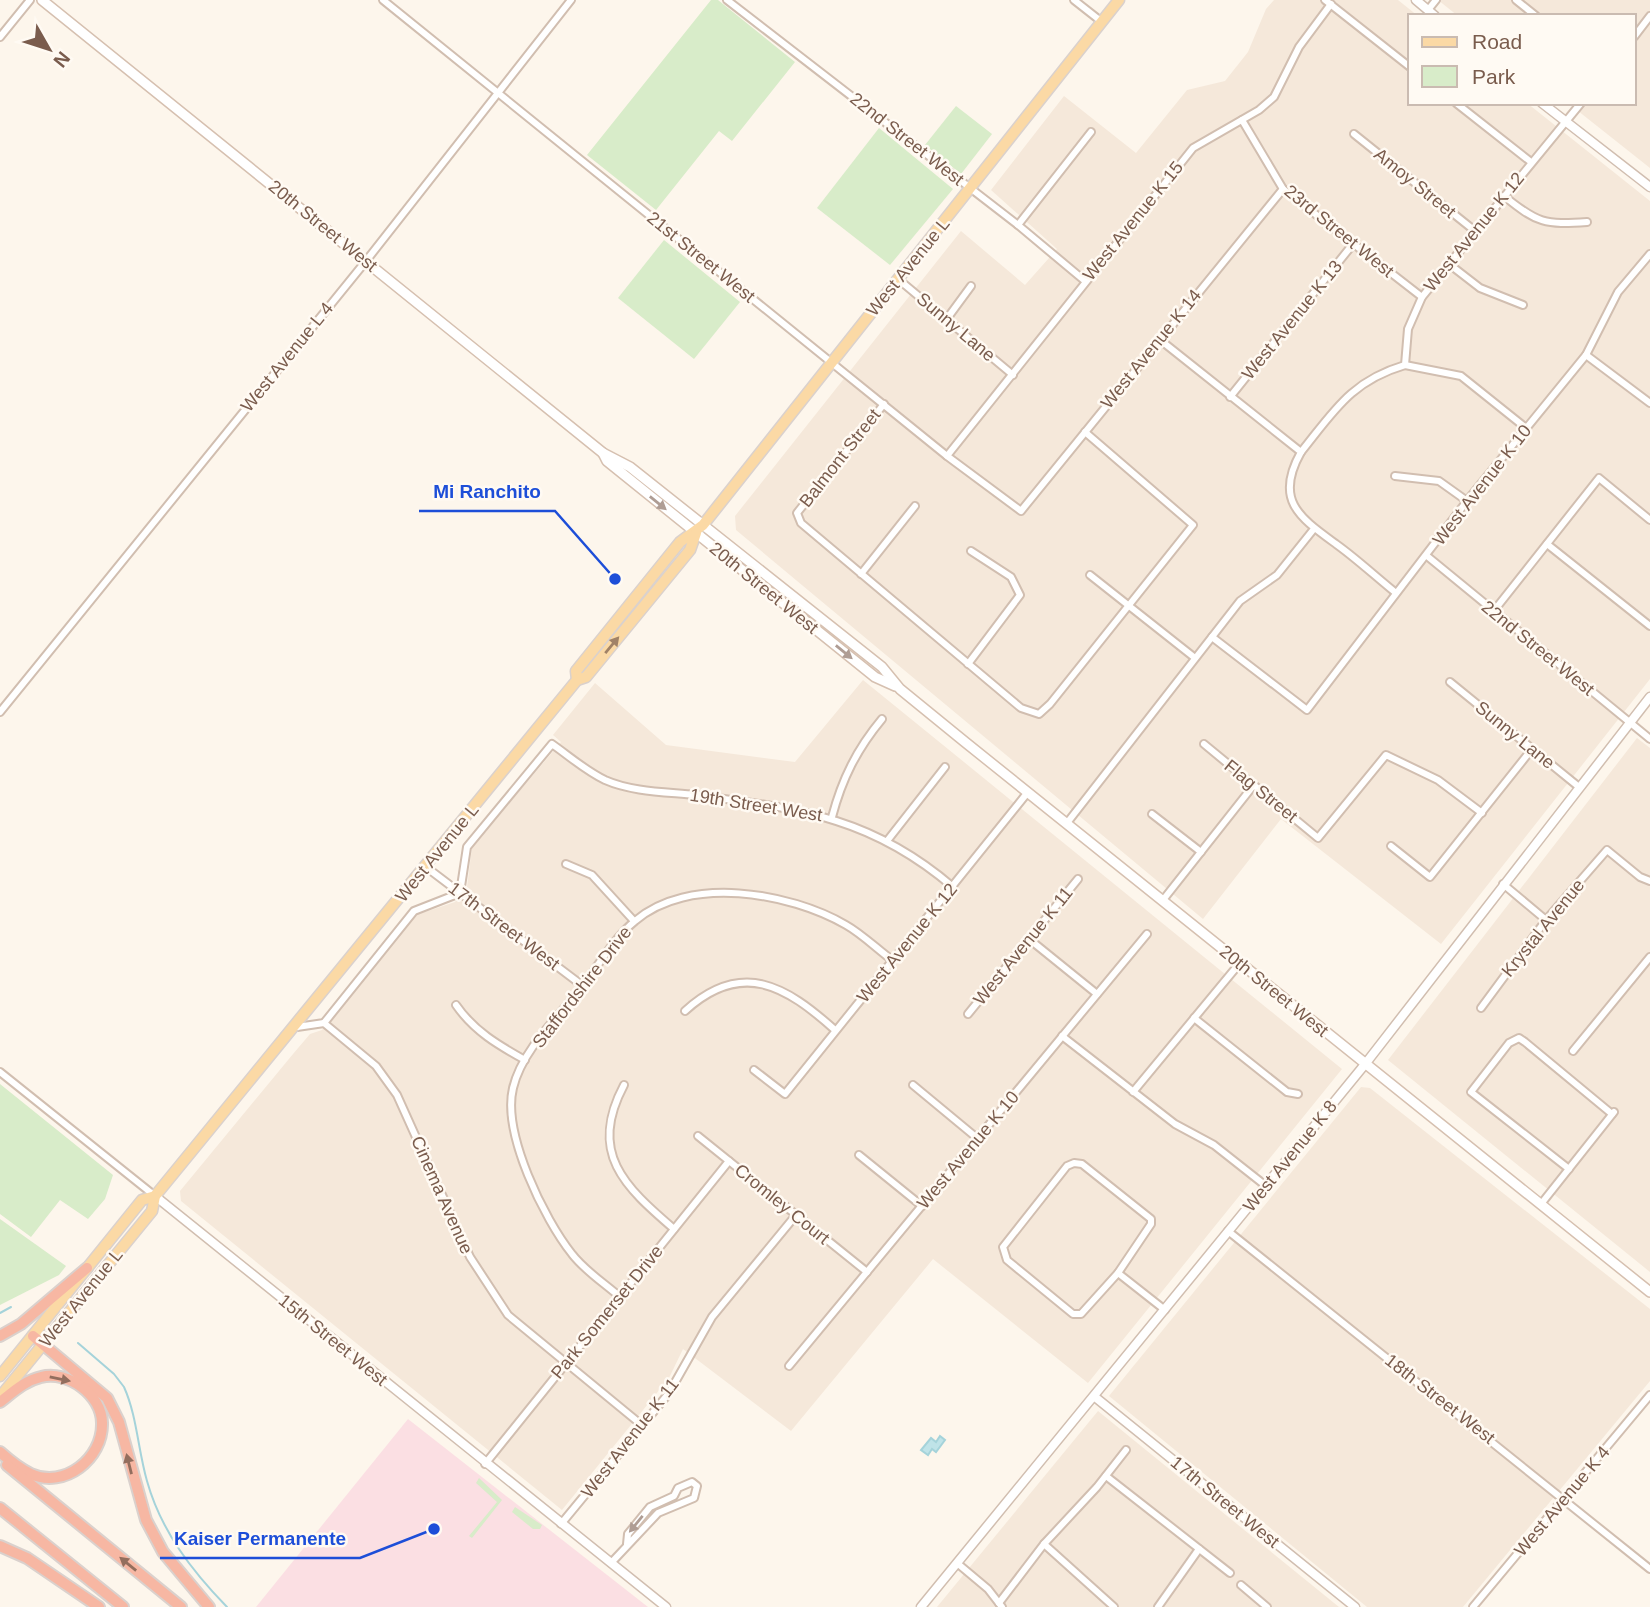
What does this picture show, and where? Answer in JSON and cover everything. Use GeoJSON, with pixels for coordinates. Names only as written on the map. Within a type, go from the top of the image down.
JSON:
{"type":"FeatureCollection","features":[{"type":"Feature","properties":{"kind":"highway"},"geometry":{"type":"LineString","coordinates":[[0,1336],[21,1324],[87,1268]]}},
{"type":"Feature","properties":{"kind":"highway"},"geometry":{"type":"LineString","coordinates":[[33,1335],[107,1398],[119,1422],[146,1520],[169,1560],[208,1607]]}},
{"type":"Feature","properties":{"kind":"highway"},"geometry":{"type":"LineString","coordinates":[[0,1402],[24,1383],[44,1376],[58,1377],[74,1382],[94,1399],[102,1424],[97,1446],[91,1456],[79,1469],[65,1475],[48,1478],[31,1474],[0,1452]]}},
{"type":"Feature","properties":{"kind":"highway"},"geometry":{"type":"LineString","coordinates":[[0,1460],[181,1607]]}},
{"type":"Feature","properties":{"kind":"highway"},"geometry":{"type":"LineString","coordinates":[[0,1508],[123,1607]]}},
{"type":"Feature","properties":{"kind":"highway"},"geometry":{"type":"LineString","coordinates":[[0,1546],[27,1558],[99,1607]]}},
{"type":"Feature","properties":{"kind":"main road","name":"20th Street West"},"geometry":{"type":"LineString","coordinates":[[42,0],[603,453],[630,467],[699,529],[882,667],[900,689],[1650,1292]]}},
{"type":"Feature","properties":{"kind":"main road","name":"West Avenue L"},"geometry":{"type":"LineString","coordinates":[[0,1397],[152,1211],[155,1196],[578,680],[586,677],[690,550],[699,529],[1119,0]]}},
{"type":"Feature","properties":{"kind":"main road","name":"West Avenue L"},"geometry":{"type":"LineString","coordinates":[[0,1376],[142,1200],[155,1196]]}},
{"type":"Feature","properties":{"kind":"street"},"geometry":{"type":"LineString","coordinates":[[0,37],[30,0]]}},
{"type":"Feature","properties":{"kind":"street","name":"21st Street West"},"geometry":{"type":"LineString","coordinates":[[383,0],[947,456],[1021,511]]}},
{"type":"Feature","properties":{"kind":"street","name":"West Avenue L 4"},"geometry":{"type":"LineString","coordinates":[[0,712],[366,261],[571,0]]}},
{"type":"Feature","properties":{"kind":"street","name":"22nd Street West"},"geometry":{"type":"LineString","coordinates":[[727,0],[1018,225],[1085,281]]}},
{"type":"Feature","properties":{"kind":"street"},"geometry":{"type":"LineString","coordinates":[[1074,0],[1102,22]]}},
{"type":"Feature","properties":{"kind":"street"},"geometry":{"type":"LineString","coordinates":[[1416,0],[1431,13],[1436,0]]}},
{"type":"Feature","properties":{"kind":"street"},"geometry":{"type":"LineString","coordinates":[[1516,0],[1534,14]]}},
{"type":"Feature","properties":{"kind":"street"},"geometry":{"type":"LineString","coordinates":[[1328,2],[1408,65]]}},
{"type":"Feature","properties":{"kind":"street","name":"West Avenue K 15"},"geometry":{"type":"LineString","coordinates":[[947,456],[1193,148],[1242,120],[1274,97],[1299,47],[1328,2]]}},
{"type":"Feature","properties":{"kind":"street"},"geometry":{"type":"LineString","coordinates":[[1636,34],[1650,16]]}},
{"type":"Feature","properties":{"kind":"street"},"geometry":{"type":"LineString","coordinates":[[1459,105],[1531,162]]}},
{"type":"Feature","properties":{"kind":"street"},"geometry":{"type":"LineString","coordinates":[[1544,105],[1650,187]]}},
{"type":"Feature","properties":{"kind":"street","name":"West Avenue K 12"},"geometry":{"type":"LineString","coordinates":[[1405,365],[1408,329],[1422,297],[1579,105]]}},
{"type":"Feature","properties":{"kind":"street","name":"23rd Street West"},"geometry":{"type":"LineString","coordinates":[[1242,120],[1283,189],[1422,297]]}},
{"type":"Feature","properties":{"kind":"street"},"geometry":{"type":"LineString","coordinates":[[1018,225],[1091,132]]}},
{"type":"Feature","properties":{"kind":"street","name":"Amoy Street"},"geometry":{"type":"LineString","coordinates":[[1354,134],[1475,232]]}},
{"type":"Feature","properties":{"kind":"street","name":"West Avenue K 14"},"geometry":{"type":"LineString","coordinates":[[1021,511],[1283,189]]}},
{"type":"Feature","properties":{"kind":"street"},"geometry":{"type":"LineString","coordinates":[[1504,196],[1528,215],[1553,225],[1587,222]]}},
{"type":"Feature","properties":{"kind":"street","name":"West Avenue K 13"},"geometry":{"type":"LineString","coordinates":[[1230,397],[1353,244]]}},
{"type":"Feature","properties":{"kind":"street","name":"West Avenue K 10"},"geometry":{"type":"LineString","coordinates":[[1212,637],[1307,710],[1467,501],[1586,355],[1618,292],[1650,254]]}},
{"type":"Feature","properties":{"kind":"street"},"geometry":{"type":"LineString","coordinates":[[1449,264],[1480,288],[1523,305]]}},
{"type":"Feature","properties":{"kind":"street","name":"Sunny Lane"},"geometry":{"type":"LineString","coordinates":[[898,279],[1013,375]]}},
{"type":"Feature","properties":{"kind":"street"},"geometry":{"type":"LineString","coordinates":[[946,320],[971,286]]}},
{"type":"Feature","properties":{"kind":"street"},"geometry":{"type":"LineString","coordinates":[[1159,339],[1301,452]]}},
{"type":"Feature","properties":{"kind":"street"},"geometry":{"type":"LineString","coordinates":[[1586,355],[1650,402]]}},
{"type":"Feature","properties":{"kind":"street"},"geometry":{"type":"LineString","coordinates":[[1396,593],[1336,544],[1313,530],[1298,514],[1289,498],[1290,471],[1301,452],[1347,396],[1376,374],[1405,365],[1461,376],[1526,428]]}},
{"type":"Feature","properties":{"kind":"street","name":"Balmont Street"},"geometry":{"type":"LineString","coordinates":[[861,574],[800,523],[797,513],[884,404]]}},
{"type":"Feature","properties":{"kind":"street"},"geometry":{"type":"LineString","coordinates":[[915,506],[861,574],[1021,708],[1039,714],[1193,525],[1085,432]]}},
{"type":"Feature","properties":{"kind":"street"},"geometry":{"type":"LineString","coordinates":[[1395,476],[1439,481],[1467,501]]}},
{"type":"Feature","properties":{"kind":"street"},"geometry":{"type":"LineString","coordinates":[[1493,612],[1599,478],[1650,520]]}},
{"type":"Feature","properties":{"kind":"street"},"geometry":{"type":"LineString","coordinates":[[1067,823],[1240,601],[1278,575],[1313,530]]}},
{"type":"Feature","properties":{"kind":"street"},"geometry":{"type":"LineString","coordinates":[[1547,544],[1650,626]]}},
{"type":"Feature","properties":{"kind":"street"},"geometry":{"type":"LineString","coordinates":[[968,664],[1020,595],[1011,578],[971,551]]}},
{"type":"Feature","properties":{"kind":"street","name":"22nd Street West"},"geometry":{"type":"LineString","coordinates":[[1427,556],[1650,739]]}},
{"type":"Feature","properties":{"kind":"street"},"geometry":{"type":"LineString","coordinates":[[1090,575],[1195,658]]}},
{"type":"Feature","properties":{"kind":"street","name":"Sunny Lane"},"geometry":{"type":"LineString","coordinates":[[1450,682],[1579,787]]}},
{"type":"Feature","properties":{"kind":"street","name":"West Avenue K 8"},"geometry":{"type":"LineString","coordinates":[[921,1607],[1366,1063],[1650,697]]}},
{"type":"Feature","properties":{"kind":"street"},"geometry":{"type":"LineString","coordinates":[[832,817],[847,769],[882,719]]}},
{"type":"Feature","properties":{"kind":"street","name":"19th Street West"},"geometry":{"type":"LineString","coordinates":[[552,744],[607,780],[620,784],[778,806],[832,817],[887,841],[924,862],[953,887]]}},
{"type":"Feature","properties":{"kind":"street","name":"West Avenue L"},"geometry":{"type":"LineString","coordinates":[[324,1023],[414,911],[460,893],[467,847],[552,744]]}},
{"type":"Feature","properties":{"kind":"street","name":"Flag Street"},"geometry":{"type":"LineString","coordinates":[[1204,744],[1318,838],[1386,755],[1438,780],[1482,813]]}},
{"type":"Feature","properties":{"kind":"street"},"geometry":{"type":"LineString","coordinates":[[1391,846],[1430,877],[1532,750]]}},
{"type":"Feature","properties":{"kind":"street"},"geometry":{"type":"LineString","coordinates":[[887,841],[946,767]]}},
{"type":"Feature","properties":{"kind":"street"},"geometry":{"type":"LineString","coordinates":[[1163,900],[1253,786]]}},
{"type":"Feature","properties":{"kind":"street","name":"West Avenue K 12"},"geometry":{"type":"LineString","coordinates":[[754,1070],[785,1094],[1028,792]]}},
{"type":"Feature","properties":{"kind":"street"},"geometry":{"type":"LineString","coordinates":[[1152,814],[1201,852]]}},
{"type":"Feature","properties":{"kind":"street","name":"Krystal Avenue"},"geometry":{"type":"LineString","coordinates":[[1481,1008],[1546,920],[1607,849],[1640,877],[1650,881]]}},
{"type":"Feature","properties":{"kind":"street"},"geometry":{"type":"LineString","coordinates":[[566,863],[593,875],[634,921]]}},
{"type":"Feature","properties":{"kind":"street","name":"17th Street West"},"geometry":{"type":"LineString","coordinates":[[426,867],[583,986]]}},
{"type":"Feature","properties":{"kind":"street","name":"West Avenue K 11"},"geometry":{"type":"LineString","coordinates":[[968,1014],[1078,879]]}},
{"type":"Feature","properties":{"kind":"street"},"geometry":{"type":"LineString","coordinates":[[1503,884],[1546,920]]}},
{"type":"Feature","properties":{"kind":"street","name":"Staffordshire Drive"},"geometry":{"type":"LineString","coordinates":[[620,1297],[574,1257],[549,1222],[532,1187],[511,1110],[513,1087],[525,1060],[634,921],[673,897],[708,894],[762,895],[810,908],[847,925],[892,960]]}},
{"type":"Feature","properties":{"kind":"street","name":"West Avenue K 10"},"geometry":{"type":"LineString","coordinates":[[789,1366],[1147,934]]}},
{"type":"Feature","properties":{"kind":"street"},"geometry":{"type":"LineString","coordinates":[[1029,939],[1097,994]]}},
{"type":"Feature","properties":{"kind":"street"},"geometry":{"type":"LineString","coordinates":[[1573,1051],[1650,957]]}},
{"type":"Feature","properties":{"kind":"street"},"geometry":{"type":"LineString","coordinates":[[1133,1091],[1239,964]]}},
{"type":"Feature","properties":{"kind":"street"},"geometry":{"type":"LineString","coordinates":[[1643,966],[1650,972]]}},
{"type":"Feature","properties":{"kind":"street"},"geometry":{"type":"LineString","coordinates":[[685,1011],[705,992],[727,984],[747,983],[785,991],[835,1030]]}},
{"type":"Feature","properties":{"kind":"street"},"geometry":{"type":"LineString","coordinates":[[456,1006],[466,1020],[491,1041],[525,1060]]}},
{"type":"Feature","properties":{"kind":"street"},"geometry":{"type":"LineString","coordinates":[[1194,1018],[1287,1092],[1298,1094]]}},
{"type":"Feature","properties":{"kind":"street"},"geometry":{"type":"LineString","coordinates":[[296,1027],[324,1023]]}},
{"type":"Feature","properties":{"kind":"street","name":"Cinema Avenue"},"geometry":{"type":"LineString","coordinates":[[324,1023],[376,1066],[397,1095],[470,1256],[488,1289],[508,1315],[643,1426]]}},
{"type":"Feature","properties":{"kind":"street"},"geometry":{"type":"LineString","coordinates":[[1062,1036],[1175,1124],[1224,1153],[1266,1185]]}},
{"type":"Feature","properties":{"kind":"street"},"geometry":{"type":"LineString","coordinates":[[1541,1204],[1569,1169],[1613,1113],[1520,1038],[1509,1043],[1471,1092],[1569,1169]]}},
{"type":"Feature","properties":{"kind":"street","name":"15th Street West"},"geometry":{"type":"LineString","coordinates":[[0,1072],[666,1607]]}},
{"type":"Feature","properties":{"kind":"street"},"geometry":{"type":"LineString","coordinates":[[624,1085],[612,1106],[608,1125],[614,1165],[634,1195],[674,1229]]}},
{"type":"Feature","properties":{"kind":"street"},"geometry":{"type":"LineString","coordinates":[[913,1085],[977,1138]]}},
{"type":"Feature","properties":{"kind":"street","name":"Cromley Court"},"geometry":{"type":"LineString","coordinates":[[698,1136],[867,1272]]}},
{"type":"Feature","properties":{"kind":"street"},"geometry":{"type":"LineString","coordinates":[[859,1155],[922,1206]]}},
{"type":"Feature","properties":{"kind":"street","name":"Park Somerset Drive"},"geometry":{"type":"LineString","coordinates":[[485,1464],[729,1161]]}},
{"type":"Feature","properties":{"kind":"street"},"geometry":{"type":"LineString","coordinates":[[1074,1163],[1082,1164],[1151,1219],[1152,1224],[1118,1273],[1081,1314],[1073,1314],[1007,1260],[1003,1252],[1003,1247],[1068,1166],[1074,1163]]}},
{"type":"Feature","properties":{"kind":"street","name":"West Avenue K 11"},"geometry":{"type":"LineString","coordinates":[[561,1524],[643,1426],[675,1384],[699,1334],[796,1216]]}},
{"type":"Feature","properties":{"kind":"street","name":"18th Street West"},"geometry":{"type":"LineString","coordinates":[[1228,1231],[1565,1498],[1650,1569]]}},
{"type":"Feature","properties":{"kind":"street"},"geometry":{"type":"LineString","coordinates":[[1118,1273],[1165,1310]]}},
{"type":"Feature","properties":{"kind":"street","name":"West Avenue K 4"},"geometry":{"type":"LineString","coordinates":[[1473,1607],[1650,1395]]}},
{"type":"Feature","properties":{"kind":"street","name":"17th Street West"},"geometry":{"type":"LineString","coordinates":[[1095,1397],[1355,1607]]}},
{"type":"Feature","properties":{"kind":"street"},"geometry":{"type":"LineString","coordinates":[[957,1563],[988,1589],[1000,1605],[1044,1544],[1126,1450]]}},
{"type":"Feature","properties":{"kind":"street"},"geometry":{"type":"LineString","coordinates":[[1106,1476],[1230,1573]]}},
{"type":"Feature","properties":{"kind":"street"},"geometry":{"type":"LineString","coordinates":[[611,1563],[658,1513],[694,1498],[694,1484],[678,1488],[674,1496],[650,1507],[628,1534],[627,1544]]}},
{"type":"Feature","properties":{"kind":"street"},"geometry":{"type":"LineString","coordinates":[[674,1496],[680,1504]]}},
{"type":"Feature","properties":{"kind":"street"},"geometry":{"type":"LineString","coordinates":[[1044,1544],[1114,1607]]}},
{"type":"Feature","properties":{"kind":"street"},"geometry":{"type":"LineString","coordinates":[[1158,1607],[1199,1549]]}},
{"type":"Feature","properties":{"kind":"street"},"geometry":{"type":"LineString","coordinates":[[1241,1585],[1267,1607]]}},
{"type":"Feature","properties":{"kind":"shaded area"},"geometry":{"type":"Polygon","coordinates":[[[1274,0],[1398,0],[1416,14],[1408,14],[1408,105],[1530,105],[1650,201],[1650,679],[1441,944],[1281,819],[1203,919],[736,530],[735,516],[961,231],[1025,285],[1057,249],[991,190],[1064,96],[1136,153],[1187,90],[1225,81],[1248,52],[1266,9],[1274,0]]]}},
{"type":"Feature","properties":{"kind":"shaded area"},"geometry":{"type":"Polygon","coordinates":[[[1438,0],[1650,0],[1650,168],[1571,105],[1636,105],[1636,14],[1456,14],[1438,0]]]}},
{"type":"Feature","properties":{"kind":"shaded area"},"geometry":{"type":"Polygon","coordinates":[[[863,680],[1342,1069],[1088,1383],[933,1259],[791,1431],[683,1349],[669,1378],[562,1510],[181,1201],[180,1191],[310,1034],[322,1030],[416,915],[455,902],[467,887],[472,847],[561,742],[553,735],[595,683],[666,745],[795,762],[863,680]]]}},
{"type":"Feature","properties":{"kind":"shaded area"},"geometry":{"type":"Polygon","coordinates":[[[1637,738],[1650,748],[1650,1272],[1388,1060],[1637,738]]]}},
{"type":"Feature","properties":{"kind":"shaded area"},"geometry":{"type":"Polygon","coordinates":[[[1361,1087],[1370,1088],[1650,1309],[1650,1381],[1463,1607],[1367,1607],[1109,1396],[1361,1087]]]}},
{"type":"Feature","properties":{"kind":"shaded area"},"geometry":{"type":"Polygon","coordinates":[[[1098,1411],[1339,1607],[937,1607],[1098,1411]]]}},
{"type":"Feature","properties":{"kind":"shaded area"},"geometry":{"type":"Polygon","coordinates":[[[408,1419],[648,1607],[256,1607],[408,1419]]]}},
{"type":"Feature","properties":{"kind":"green space"},"geometry":{"type":"Polygon","coordinates":[[[711,0],[718,0],[795,62],[732,141],[719,131],[656,210],[587,155],[711,0]]]}},
{"type":"Feature","properties":{"kind":"green space"},"geometry":{"type":"Polygon","coordinates":[[[956,106],[992,134],[961,174],[925,145],[956,106]]]}},
{"type":"Feature","properties":{"kind":"green space"},"geometry":{"type":"Polygon","coordinates":[[[879,128],[953,189],[890,265],[817,208],[879,128]]]}},
{"type":"Feature","properties":{"kind":"green space"},"geometry":{"type":"Polygon","coordinates":[[[664,240],[740,302],[694,359],[618,298],[664,240]]]}},
{"type":"Feature","properties":{"kind":"green space"},"geometry":{"type":"Polygon","coordinates":[[[0,1084],[113,1175],[105,1199],[88,1219],[60,1200],[31,1237],[0,1214],[0,1084]]]}},
{"type":"Feature","properties":{"kind":"green space"},"geometry":{"type":"Polygon","coordinates":[[[0,1219],[66,1266],[59,1275],[0,1305],[0,1219]]]}},
{"type":"Feature","properties":{"kind":"green space"},"geometry":{"type":"Polygon","coordinates":[[[479,1478],[502,1500],[472,1538],[469,1536],[497,1502],[476,1483],[479,1478]]]}},
{"type":"Feature","properties":{"kind":"green space"},"geometry":{"type":"Polygon","coordinates":[[[515,1507],[542,1525],[540,1529],[533,1529],[512,1512],[515,1507]]]}},
{"type":"Feature","properties":{"kind":"water"},"geometry":{"type":"Polygon","coordinates":[[[940,1436],[945,1440],[936,1452],[932,1449],[928,1455],[921,1450],[931,1438],[936,1442],[940,1436]]]}},
{"type":"Feature","properties":{"kind":"waterway"},"geometry":{"type":"LineString","coordinates":[[0,1313],[11,1307]]}},
{"type":"Feature","properties":{"kind":"waterway"},"geometry":{"type":"LineString","coordinates":[[78,1343],[114,1374],[124,1387],[132,1410],[147,1481],[160,1517],[190,1564],[227,1607]]}},
{"type":"Feature","properties":{"kind":"place","name":"Mi Ranchito"},"geometry":{"type":"Point","coordinates":[615,579]}},
{"type":"Feature","properties":{"kind":"place","name":"Kaiser Permanente"},"geometry":{"type":"Point","coordinates":[434,1529]}}]}
